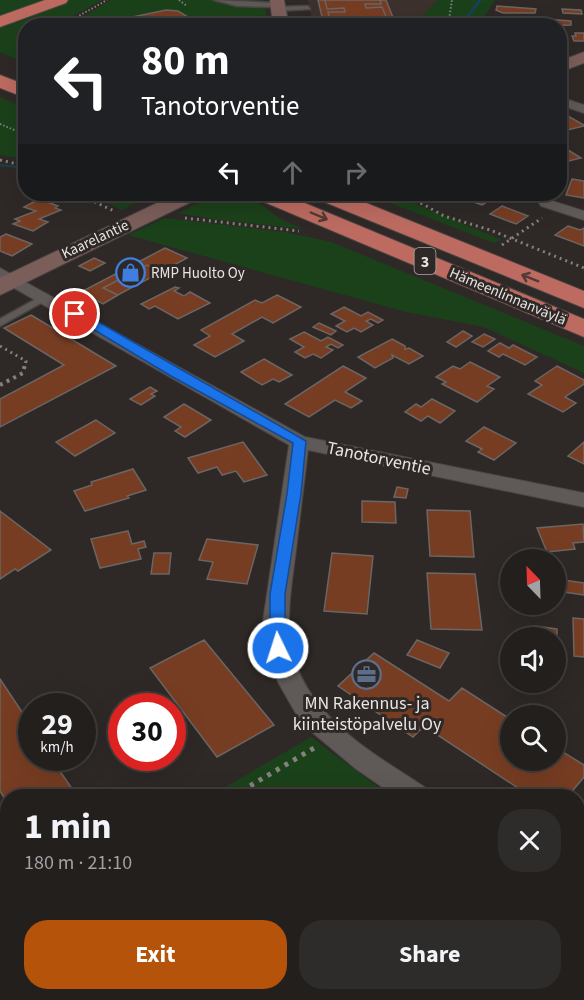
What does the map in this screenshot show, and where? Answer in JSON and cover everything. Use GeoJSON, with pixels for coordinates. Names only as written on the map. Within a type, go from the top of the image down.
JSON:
{"type":"FeatureCollection","features":[{"type":"Feature","properties":{"kind":"highway"},"geometry":{"type":"LineString","coordinates":[[0,22],[60,0]]}},
{"type":"Feature","properties":{"kind":"highway"},"geometry":{"type":"LineString","coordinates":[[0,81],[18,89]]}},
{"type":"Feature","properties":{"kind":"highway","name":"Hämeenlinnanväylä"},"geometry":{"type":"LineString","coordinates":[[282,201],[584,329]]}},
{"type":"Feature","properties":{"kind":"highway","name":"Hämeenlinnanväylä"},"geometry":{"type":"LineString","coordinates":[[342,201],[584,300]]}},
{"type":"Feature","properties":{"kind":"main road"},"geometry":{"type":"LineString","coordinates":[[567,65],[584,57]]}},
{"type":"Feature","properties":{"kind":"main road","name":"Kaarelantie"},"geometry":{"type":"LineString","coordinates":[[5,280],[177,201]]}},
{"type":"Feature","properties":{"kind":"street"},"geometry":{"type":"LineString","coordinates":[[567,104],[584,110]]}},
{"type":"Feature","properties":{"kind":"street"},"geometry":{"type":"LineString","coordinates":[[553,206],[584,216]]}},
{"type":"Feature","properties":{"kind":"street","name":"Tanotorventie"},"geometry":{"type":"LineString","coordinates":[[5,280],[45,297],[175,374],[299,441],[584,500]]}},
{"type":"Feature","properties":{"kind":"street"},"geometry":{"type":"LineString","coordinates":[[299,441],[294,494],[277,594],[278,648],[285,674],[313,718],[330,736],[406,789]]}},
{"type":"Feature","properties":{"kind":"lane"},"geometry":{"type":"LineString","coordinates":[[217,0],[237,4],[277,4],[308,8]]}},
{"type":"Feature","properties":{"kind":"lane"},"geometry":{"type":"LineString","coordinates":[[0,323],[45,297]]}},
{"type":"Feature","properties":{"kind":"path"},"geometry":{"type":"LineString","coordinates":[[75,18],[107,0]]}},
{"type":"Feature","properties":{"kind":"path"},"geometry":{"type":"LineString","coordinates":[[178,0],[188,6]]}},
{"type":"Feature","properties":{"kind":"path"},"geometry":{"type":"LineString","coordinates":[[449,18],[452,0]]}},
{"type":"Feature","properties":{"kind":"path"},"geometry":{"type":"LineString","coordinates":[[0,124],[18,132]]}},
{"type":"Feature","properties":{"kind":"path"},"geometry":{"type":"LineString","coordinates":[[0,160],[18,164]]}},
{"type":"Feature","properties":{"kind":"path"},"geometry":{"type":"LineString","coordinates":[[92,201],[122,216]]}},
{"type":"Feature","properties":{"kind":"path"},"geometry":{"type":"LineString","coordinates":[[417,201],[444,216],[584,268]]}},
{"type":"Feature","properties":{"kind":"path"},"geometry":{"type":"LineString","coordinates":[[502,245],[553,206]]}},
{"type":"Feature","properties":{"kind":"path"},"geometry":{"type":"LineString","coordinates":[[183,218],[306,234]]}},
{"type":"Feature","properties":{"kind":"path"},"geometry":{"type":"LineString","coordinates":[[0,346],[26,361],[22,373],[0,385]]}},
{"type":"Feature","properties":{"kind":"path"},"geometry":{"type":"LineString","coordinates":[[244,789],[330,736]]}},
{"type":"Feature","properties":{"kind":"shaded area"},"geometry":{"type":"Polygon","coordinates":[[[308,0],[437,0],[422,18],[312,18],[308,0]]]}},
{"type":"Feature","properties":{"kind":"green space"},"geometry":{"type":"Polygon","coordinates":[[[0,0],[49,0],[0,18],[0,0]]]}},
{"type":"Feature","properties":{"kind":"green space"},"geometry":{"type":"Polygon","coordinates":[[[70,0],[102,0],[70,18],[25,18],[70,0]]]}},
{"type":"Feature","properties":{"kind":"green space"},"geometry":{"type":"Polygon","coordinates":[[[111,0],[264,0],[267,18],[80,18],[111,0]]]}},
{"type":"Feature","properties":{"kind":"green space"},"geometry":{"type":"Polygon","coordinates":[[[437,0],[495,0],[483,18],[421,18],[437,0]]]}},
{"type":"Feature","properties":{"kind":"green space"},"geometry":{"type":"Polygon","coordinates":[[[18,21],[18,60],[0,52],[0,28],[18,21]]]}},
{"type":"Feature","properties":{"kind":"green space"},"geometry":{"type":"Polygon","coordinates":[[[0,97],[18,105],[18,158],[0,155],[0,97]]]}},
{"type":"Feature","properties":{"kind":"green space"},"geometry":{"type":"Polygon","coordinates":[[[103,201],[138,201],[122,210],[103,201]]]}},
{"type":"Feature","properties":{"kind":"green space"},"geometry":{"type":"Polygon","coordinates":[[[203,201],[254,201],[281,219],[304,229],[217,220],[178,213],[203,201]]]}},
{"type":"Feature","properties":{"kind":"green space"},"geometry":{"type":"Polygon","coordinates":[[[385,201],[410,201],[502,240],[494,243],[385,201]]]}},
{"type":"Feature","properties":{"kind":"green space"},"geometry":{"type":"Polygon","coordinates":[[[165,218],[285,232],[331,242],[584,346],[584,373],[484,327],[406,312],[128,235],[165,218]]]}},
{"type":"Feature","properties":{"kind":"green space"},"geometry":{"type":"Polygon","coordinates":[[[311,737],[381,789],[222,789],[311,737]]]}},
{"type":"Feature","properties":{"kind":"building"},"geometry":{"type":"Polygon","coordinates":[[[318,0],[325,0],[327,9],[344,8],[345,12],[328,12],[330,18],[322,18],[318,0]]]}},
{"type":"Feature","properties":{"kind":"building"},"geometry":{"type":"Polygon","coordinates":[[[325,0],[380,0],[381,4],[365,4],[366,8],[382,7],[387,18],[330,18],[328,12],[345,12],[344,8],[327,9],[325,0]]]}},
{"type":"Feature","properties":{"kind":"building"},"geometry":{"type":"Polygon","coordinates":[[[380,0],[386,0],[393,18],[387,18],[382,7],[366,8],[365,4],[381,4],[380,0]]]}},
{"type":"Feature","properties":{"kind":"building"},"geometry":{"type":"Polygon","coordinates":[[[497,6],[536,9],[535,13],[503,13],[496,10],[497,6]]]}},
{"type":"Feature","properties":{"kind":"building"},"geometry":{"type":"Polygon","coordinates":[[[562,9],[581,10],[582,14],[563,13],[562,9]]]}},
{"type":"Feature","properties":{"kind":"building"},"geometry":{"type":"Polygon","coordinates":[[[166,10],[178,11],[190,18],[128,18],[166,10]]]}},
{"type":"Feature","properties":{"kind":"building"},"geometry":{"type":"Polygon","coordinates":[[[575,33],[584,33],[584,41],[574,41],[572,36],[576,36],[575,33]]]}},
{"type":"Feature","properties":{"kind":"building"},"geometry":{"type":"Polygon","coordinates":[[[567,116],[584,125],[567,130],[567,116]]]}},
{"type":"Feature","properties":{"kind":"building"},"geometry":{"type":"Polygon","coordinates":[[[567,149],[581,158],[567,161],[567,149]]]}},
{"type":"Feature","properties":{"kind":"building"},"geometry":{"type":"Polygon","coordinates":[[[572,179],[584,181],[584,198],[567,195],[572,179]]]}},
{"type":"Feature","properties":{"kind":"building"},"geometry":{"type":"Polygon","coordinates":[[[35,201],[44,201],[58,206],[55,208],[61,210],[39,219],[48,222],[33,231],[13,224],[20,221],[15,219],[36,211],[24,207],[35,201]]]}},
{"type":"Feature","properties":{"kind":"building"},"geometry":{"type":"Polygon","coordinates":[[[470,201],[488,201],[482,205],[470,201]]]}},
{"type":"Feature","properties":{"kind":"building"},"geometry":{"type":"Polygon","coordinates":[[[502,206],[528,216],[516,224],[490,214],[502,206]]]}},
{"type":"Feature","properties":{"kind":"building"},"geometry":{"type":"Polygon","coordinates":[[[568,226],[580,230],[584,228],[584,246],[555,235],[568,226]]]}},
{"type":"Feature","properties":{"kind":"building"},"geometry":{"type":"Polygon","coordinates":[[[6,234],[32,244],[12,256],[0,251],[0,237],[6,234]]]}},
{"type":"Feature","properties":{"kind":"building"},"geometry":{"type":"Polygon","coordinates":[[[165,248],[187,258],[161,272],[147,265],[103,288],[118,295],[103,304],[81,292],[165,248]]]}},
{"type":"Feature","properties":{"kind":"building"},"geometry":{"type":"Polygon","coordinates":[[[94,258],[105,263],[90,271],[79,266],[94,258]]]}},
{"type":"Feature","properties":{"kind":"building"},"geometry":{"type":"Polygon","coordinates":[[[147,265],[161,272],[118,295],[103,288],[147,265]]]}},
{"type":"Feature","properties":{"kind":"building"},"geometry":{"type":"Polygon","coordinates":[[[175,287],[179,288],[174,291],[184,296],[190,292],[210,303],[178,319],[155,306],[149,309],[141,304],[175,287]]]}},
{"type":"Feature","properties":{"kind":"building"},"geometry":{"type":"Polygon","coordinates":[[[277,295],[301,307],[273,323],[262,317],[232,334],[244,341],[215,357],[194,345],[210,336],[201,330],[255,300],[262,303],[277,295]]]}},
{"type":"Feature","properties":{"kind":"building"},"geometry":{"type":"Polygon","coordinates":[[[344,307],[361,316],[368,312],[383,320],[378,323],[371,319],[366,321],[373,325],[361,332],[354,328],[347,332],[336,326],[345,321],[331,314],[344,307]]]}},
{"type":"Feature","properties":{"kind":"building"},"geometry":{"type":"Polygon","coordinates":[[[31,315],[116,366],[0,427],[0,399],[64,365],[4,328],[31,315]]]}},
{"type":"Feature","properties":{"kind":"building"},"geometry":{"type":"Polygon","coordinates":[[[319,323],[336,331],[331,335],[313,327],[319,323]]]}},
{"type":"Feature","properties":{"kind":"building"},"geometry":{"type":"Polygon","coordinates":[[[463,331],[472,336],[456,347],[447,342],[463,331]]]}},
{"type":"Feature","properties":{"kind":"building"},"geometry":{"type":"Polygon","coordinates":[[[304,332],[321,341],[328,337],[343,345],[338,348],[331,344],[326,347],[333,350],[321,358],[313,354],[305,358],[295,352],[304,347],[290,339],[304,332]]]}},
{"type":"Feature","properties":{"kind":"building"},"geometry":{"type":"Polygon","coordinates":[[[484,334],[495,339],[483,347],[472,342],[484,334]]]}},
{"type":"Feature","properties":{"kind":"building"},"geometry":{"type":"Polygon","coordinates":[[[392,339],[405,346],[405,349],[409,348],[423,356],[409,364],[392,355],[393,358],[375,368],[358,357],[392,339]]]}},
{"type":"Feature","properties":{"kind":"building"},"geometry":{"type":"Polygon","coordinates":[[[500,343],[509,348],[513,345],[537,357],[525,365],[503,354],[499,357],[488,351],[500,343]]]}},
{"type":"Feature","properties":{"kind":"building"},"geometry":{"type":"Polygon","coordinates":[[[264,359],[292,375],[279,382],[273,379],[262,385],[241,372],[264,359]]]}},
{"type":"Feature","properties":{"kind":"building"},"geometry":{"type":"Polygon","coordinates":[[[470,362],[500,377],[487,386],[494,389],[477,402],[442,384],[446,382],[436,377],[453,366],[460,369],[470,362]]]}},
{"type":"Feature","properties":{"kind":"building"},"geometry":{"type":"Polygon","coordinates":[[[343,366],[366,378],[345,392],[362,401],[351,408],[335,400],[309,417],[285,404],[343,366]]]}},
{"type":"Feature","properties":{"kind":"building"},"geometry":{"type":"Polygon","coordinates":[[[557,366],[584,380],[584,384],[565,397],[576,403],[563,412],[528,394],[542,385],[535,381],[557,366]]]}},
{"type":"Feature","properties":{"kind":"building"},"geometry":{"type":"Polygon","coordinates":[[[150,387],[157,391],[151,394],[155,396],[141,405],[130,399],[150,387]]]}},
{"type":"Feature","properties":{"kind":"building"},"geometry":{"type":"Polygon","coordinates":[[[432,399],[455,411],[440,423],[428,416],[421,421],[405,412],[416,404],[421,407],[432,399]]]}},
{"type":"Feature","properties":{"kind":"building"},"geometry":{"type":"Polygon","coordinates":[[[184,404],[211,420],[185,437],[175,431],[181,427],[164,417],[184,404]]]}},
{"type":"Feature","properties":{"kind":"building"},"geometry":{"type":"Polygon","coordinates":[[[96,420],[115,433],[75,456],[56,442],[96,420]]]}},
{"type":"Feature","properties":{"kind":"building"},"geometry":{"type":"Polygon","coordinates":[[[484,427],[516,443],[494,460],[478,452],[482,449],[466,441],[484,427]]]}},
{"type":"Feature","properties":{"kind":"building"},"geometry":{"type":"Polygon","coordinates":[[[243,442],[267,475],[244,482],[236,471],[222,475],[217,467],[198,473],[188,458],[243,442]]]}},
{"type":"Feature","properties":{"kind":"building"},"geometry":{"type":"Polygon","coordinates":[[[584,442],[584,464],[568,456],[584,442]]]}},
{"type":"Feature","properties":{"kind":"building"},"geometry":{"type":"Polygon","coordinates":[[[133,469],[146,490],[127,496],[129,498],[85,511],[74,491],[92,485],[91,482],[133,469]]]}},
{"type":"Feature","properties":{"kind":"building"},"geometry":{"type":"Polygon","coordinates":[[[397,487],[408,489],[406,498],[394,497],[397,487]]]}},
{"type":"Feature","properties":{"kind":"building"},"geometry":{"type":"Polygon","coordinates":[[[362,501],[395,502],[396,523],[362,522],[362,501]]]}},
{"type":"Feature","properties":{"kind":"building"},"geometry":{"type":"Polygon","coordinates":[[[427,510],[470,511],[474,557],[430,556],[427,510]]]}},
{"type":"Feature","properties":{"kind":"building"},"geometry":{"type":"Polygon","coordinates":[[[0,511],[51,550],[18,571],[15,569],[0,579],[0,511]]]}},
{"type":"Feature","properties":{"kind":"building"},"geometry":{"type":"Polygon","coordinates":[[[583,524],[584,542],[573,543],[575,549],[546,549],[537,528],[583,524]]]}},
{"type":"Feature","properties":{"kind":"building"},"geometry":{"type":"Polygon","coordinates":[[[128,531],[132,544],[144,541],[146,547],[138,549],[141,559],[100,568],[91,539],[128,531]]]}},
{"type":"Feature","properties":{"kind":"building"},"geometry":{"type":"Polygon","coordinates":[[[207,539],[258,545],[247,584],[207,579],[213,562],[199,560],[207,539]]]}},
{"type":"Feature","properties":{"kind":"building"},"geometry":{"type":"Polygon","coordinates":[[[154,553],[171,553],[169,574],[151,574],[154,553]]]}},
{"type":"Feature","properties":{"kind":"building"},"geometry":{"type":"Polygon","coordinates":[[[332,553],[373,556],[367,614],[324,611],[332,553]]]}},
{"type":"Feature","properties":{"kind":"building"},"geometry":{"type":"Polygon","coordinates":[[[427,573],[475,574],[482,630],[431,629],[427,573]]]}},
{"type":"Feature","properties":{"kind":"building"},"geometry":{"type":"Polygon","coordinates":[[[566,580],[584,583],[584,595],[566,592],[566,580]]]}},
{"type":"Feature","properties":{"kind":"building"},"geometry":{"type":"Polygon","coordinates":[[[573,618],[584,619],[584,657],[574,656],[573,618]]]}},
{"type":"Feature","properties":{"kind":"building"},"geometry":{"type":"Polygon","coordinates":[[[204,640],[274,725],[217,757],[186,716],[186,693],[169,693],[150,668],[204,640]]]}},
{"type":"Feature","properties":{"kind":"building"},"geometry":{"type":"Polygon","coordinates":[[[417,640],[449,653],[440,668],[407,655],[417,640]]]}},
{"type":"Feature","properties":{"kind":"building"},"geometry":{"type":"Polygon","coordinates":[[[374,653],[449,701],[462,688],[500,713],[500,771],[566,771],[566,754],[584,765],[584,777],[574,789],[519,789],[424,726],[413,737],[338,686],[374,653]]]}},
{"type":"Feature","properties":{"kind":"building"},"geometry":{"type":"Polygon","coordinates":[[[0,679],[18,706],[18,771],[60,771],[72,789],[0,789],[0,679]]]}},
{"type":"Feature","properties":{"kind":"waterway"},"geometry":{"type":"LineString","coordinates":[[467,18],[480,0]]}},
{"type":"Feature","properties":{"kind":"waterway"},"geometry":{"type":"LineString","coordinates":[[0,165],[18,167]]}},
{"type":"Feature","properties":{"kind":"place","name":"RMP Huolto Oy"},"geometry":{"type":"Point","coordinates":[130,273]}},
{"type":"Feature","properties":{"kind":"place","name":"MN Rakennus- ja kiinteistöpalvelu Oy"},"geometry":{"type":"Point","coordinates":[367,674]}},
{"type":"Feature","properties":{"kind":"route"},"geometry":{"type":"LineString","coordinates":[[75,314],[175,374],[299,441],[294,494],[277,594],[275,621],[278,648]]}}]}
